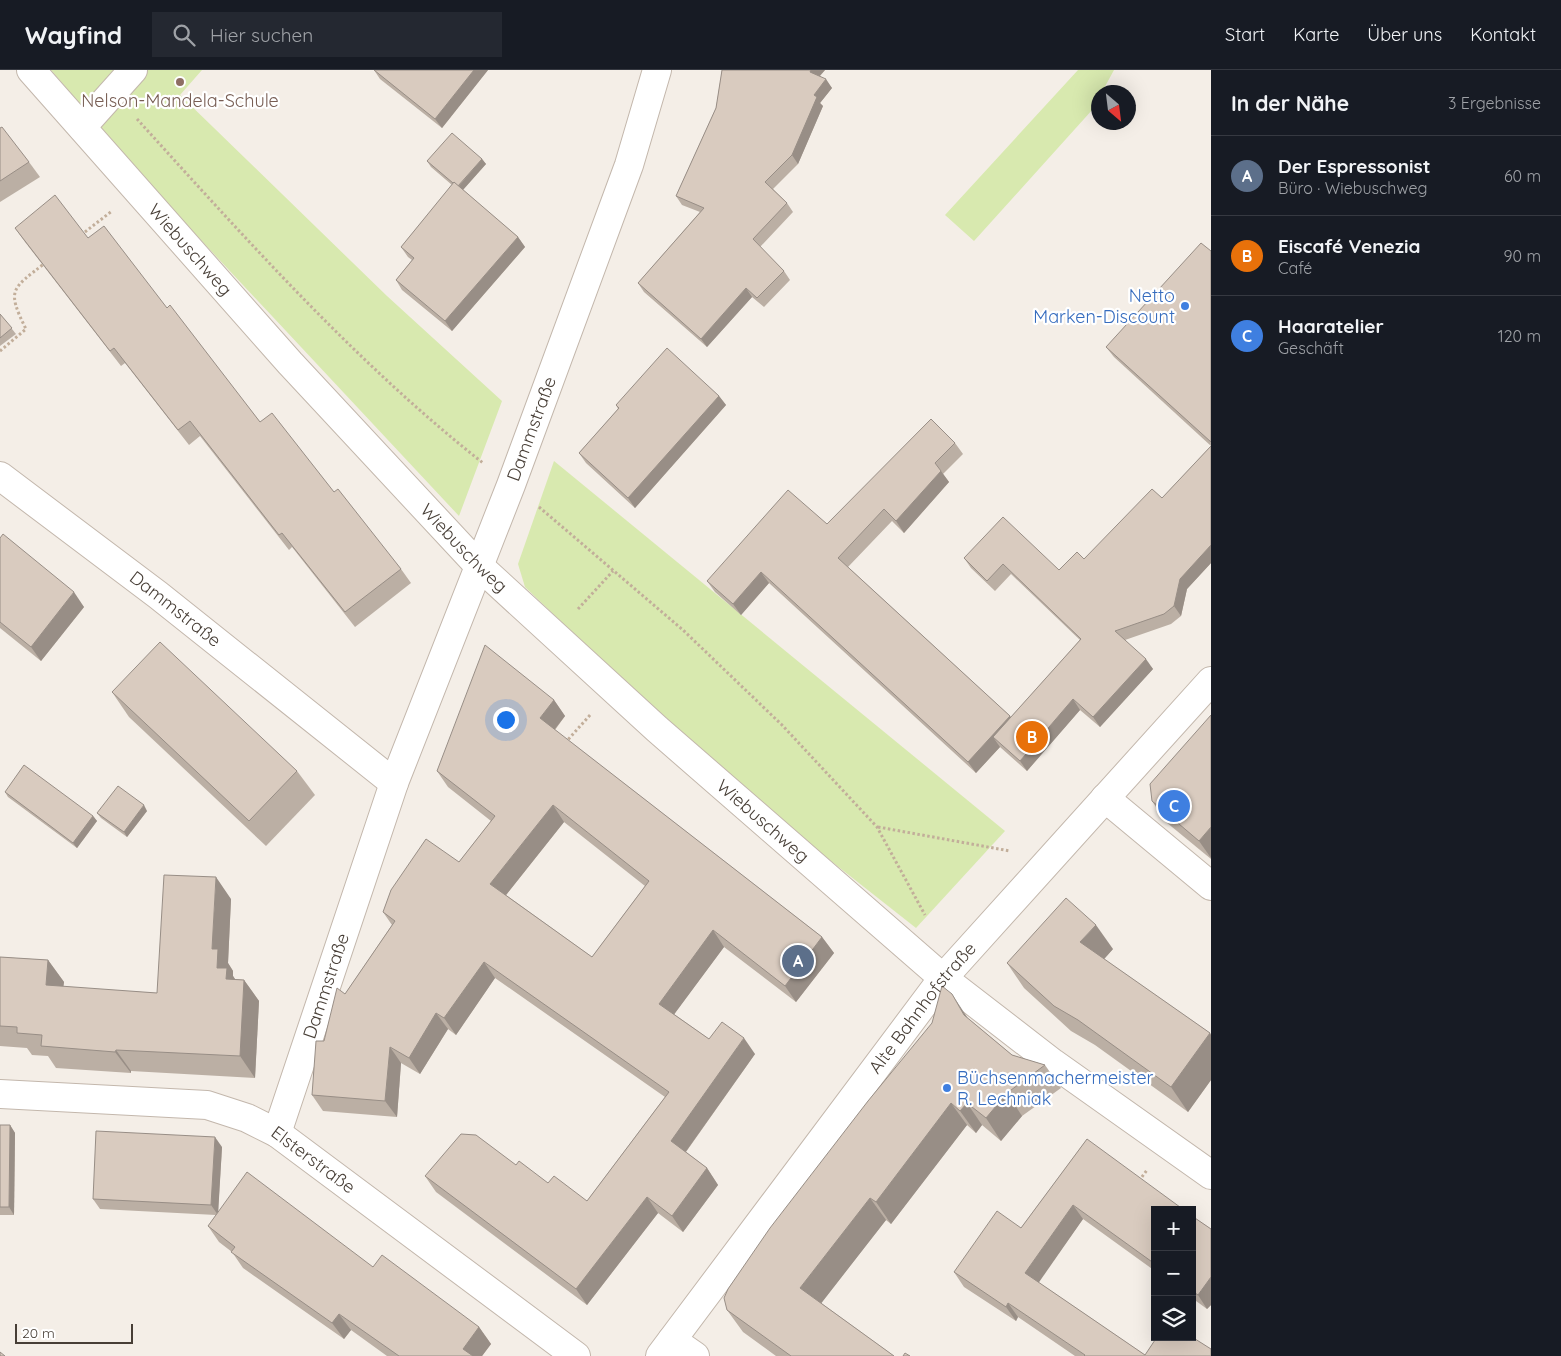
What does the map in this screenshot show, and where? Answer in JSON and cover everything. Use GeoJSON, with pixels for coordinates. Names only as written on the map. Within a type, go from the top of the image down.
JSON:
{"type":"FeatureCollection","features":[{"type":"Feature","properties":{"kind":"street","name":"Wiebuschweg"},"geometry":{"type":"LineString","coordinates":[[31,70],[290,363],[478,565],[612,689],[943,978],[1053,1063],[1211,1175]]}},
{"type":"Feature","properties":{"kind":"street"},"geometry":{"type":"LineString","coordinates":[[82,127],[112,91],[133,70]]}},
{"type":"Feature","properties":{"kind":"street","name":"Dammstraße"},"geometry":{"type":"LineString","coordinates":[[276,1133],[394,783],[511,485],[629,165],[657,70]]}},
{"type":"Feature","properties":{"kind":"street","name":"Dammstraße"},"geometry":{"type":"LineString","coordinates":[[0,476],[158,595],[394,783]]}},
{"type":"Feature","properties":{"kind":"street","name":"Alte Bahnhofstraße"},"geometry":{"type":"LineString","coordinates":[[666,1348],[943,978],[1211,681]]}},
{"type":"Feature","properties":{"kind":"street"},"geometry":{"type":"LineString","coordinates":[[1105,798],[1211,886]]}},
{"type":"Feature","properties":{"kind":"street","name":"Elsterstraße"},"geometry":{"type":"LineString","coordinates":[[0,1094],[207,1105],[247,1118],[276,1133],[576,1356]]}},
{"type":"Feature","properties":{"kind":"street"},"geometry":{"type":"LineString","coordinates":[[666,1348],[695,1356]]}},
{"type":"Feature","properties":{"kind":"path"},"geometry":{"type":"LineString","coordinates":[[112,91],[234,226],[350,345],[412,404],[683,630],[775,719],[878,827],[926,917]]}},
{"type":"Feature","properties":{"kind":"path"},"geometry":{"type":"LineString","coordinates":[[78,237],[138,190]]}},
{"type":"Feature","properties":{"kind":"path"},"geometry":{"type":"LineString","coordinates":[[0,351],[26,329],[14,305],[14,294],[20,283],[49,260]]}},
{"type":"Feature","properties":{"kind":"path"},"geometry":{"type":"LineString","coordinates":[[554,634],[613,571]]}},
{"type":"Feature","properties":{"kind":"path"},"geometry":{"type":"LineString","coordinates":[[564,744],[612,689]]}},
{"type":"Feature","properties":{"kind":"path"},"geometry":{"type":"LineString","coordinates":[[878,827],[1050,859]]}},
{"type":"Feature","properties":{"kind":"green space"},"geometry":{"type":"Polygon","coordinates":[[[51,70],[202,70],[180,95],[387,296],[502,401],[459,516],[141,176],[51,70]]]}},
{"type":"Feature","properties":{"kind":"green space"},"geometry":{"type":"Polygon","coordinates":[[[1078,70],[1114,70],[1106,85],[1091,85],[1091,111],[974,241],[945,215],[1078,70]]]}},
{"type":"Feature","properties":{"kind":"green space"},"geometry":{"type":"Polygon","coordinates":[[[554,461],[1005,831],[916,928],[784,824],[656,713],[525,587],[518,564],[554,461]]]}},
{"type":"Feature","properties":{"kind":"building"},"geometry":{"type":"Polygon","coordinates":[[[374,70],[474,70],[435,119],[374,70]]]}},
{"type":"Feature","properties":{"kind":"building"},"geometry":{"type":"Polygon","coordinates":[[[722,70],[811,70],[810,72],[826,79],[814,95],[817,97],[792,155],[765,182],[787,203],[753,239],[784,271],[757,298],[746,288],[701,339],[638,283],[704,208],[676,196],[716,108],[722,70]]]}},
{"type":"Feature","properties":{"kind":"building"},"geometry":{"type":"Polygon","coordinates":[[[2,127],[29,162],[0,181],[0,128],[2,127]]]}},
{"type":"Feature","properties":{"kind":"building"},"geometry":{"type":"Polygon","coordinates":[[[452,133],[482,159],[458,186],[427,161],[452,133]]]}},
{"type":"Feature","properties":{"kind":"building"},"geometry":{"type":"Polygon","coordinates":[[[454,182],[518,237],[445,321],[396,280],[414,258],[401,247],[454,182]]]}},
{"type":"Feature","properties":{"kind":"building"},"geometry":{"type":"Polygon","coordinates":[[[55,195],[88,238],[104,226],[167,308],[170,305],[260,422],[272,413],[334,492],[338,489],[401,569],[345,612],[282,533],[279,535],[190,421],[178,430],[114,348],[110,351],[15,228],[55,195]]]}},
{"type":"Feature","properties":{"kind":"building","name":"Netto Marken-Discount"},"geometry":{"type":"Polygon","coordinates":[[[1201,243],[1211,251],[1211,442],[1106,347],[1201,243]]]}},
{"type":"Feature","properties":{"kind":"building"},"geometry":{"type":"Polygon","coordinates":[[[0,314],[12,328],[0,338],[0,314]]]}},
{"type":"Feature","properties":{"kind":"building"},"geometry":{"type":"Polygon","coordinates":[[[667,348],[719,396],[628,498],[579,453],[619,408],[616,405],[667,348]]]}},
{"type":"Feature","properties":{"kind":"building"},"geometry":{"type":"Polygon","coordinates":[[[931,419],[955,443],[935,463],[941,471],[896,521],[884,509],[838,558],[1010,716],[968,762],[761,572],[733,604],[707,581],[788,490],[827,524],[931,419]]]}},
{"type":"Feature","properties":{"kind":"building"},"geometry":{"type":"Polygon","coordinates":[[[1211,446],[1211,545],[1180,579],[1174,606],[1164,614],[1115,631],[1146,659],[1093,717],[1073,699],[1020,761],[993,737],[1081,639],[1003,564],[987,581],[964,558],[1003,517],[1059,570],[1077,552],[1084,559],[1152,489],[1162,498],[1211,446]]]}},
{"type":"Feature","properties":{"kind":"building"},"geometry":{"type":"Polygon","coordinates":[[[3,534],[74,592],[31,647],[0,622],[0,538],[3,534]]]}},
{"type":"Feature","properties":{"kind":"building"},"geometry":{"type":"Polygon","coordinates":[[[160,642],[297,771],[249,821],[112,692],[160,642]]]}},
{"type":"Feature","properties":{"kind":"building"},"geometry":{"type":"Polygon","coordinates":[[[485,645],[554,700],[540,718],[822,937],[785,986],[713,930],[659,1004],[709,1039],[722,1022],[744,1038],[671,1141],[707,1168],[672,1216],[647,1197],[576,1289],[425,1176],[461,1134],[476,1135],[516,1165],[519,1161],[548,1183],[554,1176],[587,1201],[669,1092],[484,962],[444,1018],[436,1013],[409,1058],[390,1047],[385,1101],[312,1095],[316,1041],[324,1041],[337,988],[345,994],[395,921],[383,912],[391,890],[426,839],[459,862],[495,816],[437,771],[485,645]],[[553,805],[490,884],[592,957],[649,881],[553,805]]]}},
{"type":"Feature","properties":{"kind":"building"},"geometry":{"type":"Polygon","coordinates":[[[1211,715],[1211,827],[1199,841],[1152,801],[1150,784],[1211,715]]]}},
{"type":"Feature","properties":{"kind":"building"},"geometry":{"type":"Polygon","coordinates":[[[24,765],[93,816],[73,843],[5,792],[24,765]]]}},
{"type":"Feature","properties":{"kind":"building"},"geometry":{"type":"Polygon","coordinates":[[[118,786],[144,805],[124,832],[97,813],[118,786]]]}},
{"type":"Feature","properties":{"kind":"building"},"geometry":{"type":"Polygon","coordinates":[[[164,875],[216,877],[212,949],[218,949],[217,968],[227,968],[226,979],[244,980],[240,1056],[116,1050],[115,1052],[41,1046],[42,1035],[17,1033],[17,1027],[0,1026],[0,957],[48,960],[46,985],[157,993],[164,875]]]}},
{"type":"Feature","properties":{"kind":"building"},"geometry":{"type":"Polygon","coordinates":[[[1066,898],[1096,925],[1080,942],[1210,1033],[1171,1087],[1078,1020],[1054,1006],[1007,963],[1066,898]]]}},
{"type":"Feature","properties":{"kind":"building"},"geometry":{"type":"Polygon","coordinates":[[[942,986],[952,994],[964,1015],[1012,1055],[1045,1065],[1007,1093],[986,1118],[967,1103],[960,1111],[951,1103],[876,1202],[870,1198],[800,1288],[894,1356],[791,1356],[727,1310],[724,1298],[728,1289],[770,1228],[868,1101],[932,1023],[942,986]]]}},
{"type":"Feature","properties":{"kind":"building"},"geometry":{"type":"Polygon","coordinates":[[[0,1125],[10,1125],[9,1207],[0,1207],[0,1125]]]}},
{"type":"Feature","properties":{"kind":"building"},"geometry":{"type":"Polygon","coordinates":[[[96,1131],[215,1137],[211,1205],[93,1199],[96,1131]]]}},
{"type":"Feature","properties":{"kind":"building"},"geometry":{"type":"Polygon","coordinates":[[[1087,1139],[1179,1206],[1151,1206],[1151,1261],[1073,1205],[1025,1273],[1145,1355],[1154,1341],[1196,1340],[1211,1349],[1211,1356],[1084,1356],[1008,1303],[1006,1307],[954,1272],[997,1211],[1021,1228],[1087,1139]]]}},
{"type":"Feature","properties":{"kind":"building"},"geometry":{"type":"Polygon","coordinates":[[[247,1172],[373,1267],[382,1255],[479,1327],[463,1349],[473,1356],[399,1356],[339,1314],[332,1323],[231,1252],[235,1247],[208,1226],[247,1172]]]}},
{"type":"Feature","properties":{"kind":"building"},"geometry":{"type":"Polygon","coordinates":[[[1196,1219],[1211,1229],[1211,1277],[1198,1295],[1196,1294],[1196,1219]]]}},
{"type":"Feature","properties":{"kind":"place","name":"Nelson-Mandela-Schule"},"geometry":{"type":"Point","coordinates":[180,82]}},
{"type":"Feature","properties":{"kind":"place","name":"Netto Marken-Discount"},"geometry":{"type":"Point","coordinates":[1185,306]}},
{"type":"Feature","properties":{"kind":"place","name":"Eiscafé Venezia"},"geometry":{"type":"Point","coordinates":[1032,737]}},
{"type":"Feature","properties":{"kind":"place","name":"Haaratelier"},"geometry":{"type":"Point","coordinates":[1174,806]}},
{"type":"Feature","properties":{"kind":"place","name":"Der Espressonist"},"geometry":{"type":"Point","coordinates":[798,961]}},
{"type":"Feature","properties":{"kind":"place","name":"Büchsenmachermeister R. Lechniak"},"geometry":{"type":"Point","coordinates":[947,1088]}}]}
